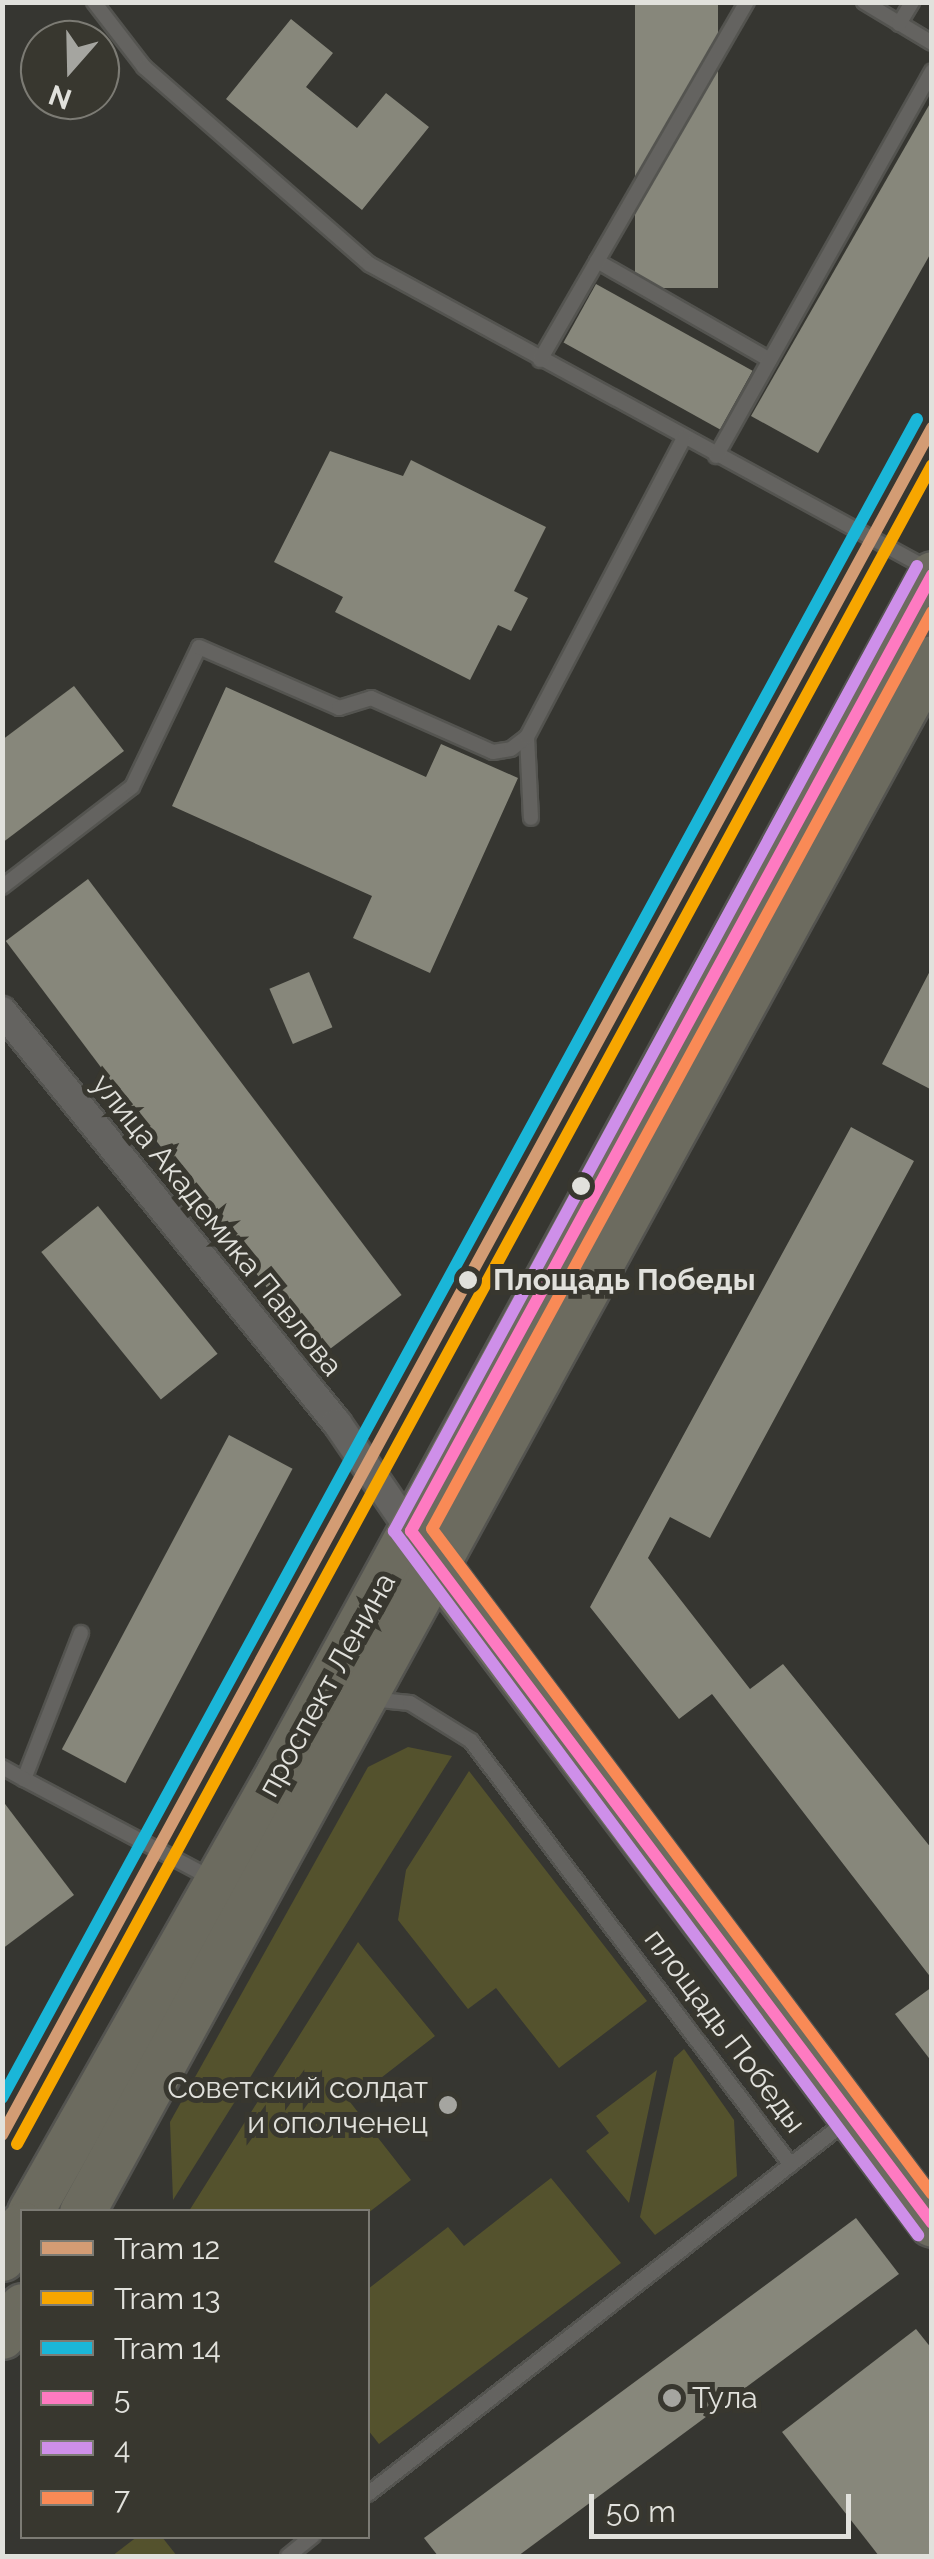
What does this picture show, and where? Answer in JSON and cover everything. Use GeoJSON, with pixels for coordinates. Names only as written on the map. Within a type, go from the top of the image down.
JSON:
{"type":"FeatureCollection","features":[{"type":"Feature","properties":{"kind":"main road","name":"проспект Ленина"},"geometry":{"type":"LineString","coordinates":[[84,2209],[365,1700],[424,1548],[932,572]]}},
{"type":"Feature","properties":{"kind":"main road","name":"проспект Ленина"},"geometry":{"type":"LineString","coordinates":[[32,2209],[313,1710],[424,1548],[927,682]]}},
{"type":"Feature","properties":{"kind":"main road"},"geometry":{"type":"LineString","coordinates":[[424,1548],[932,2224]]}},
{"type":"Feature","properties":{"kind":"main road"},"geometry":{"type":"LineString","coordinates":[[2,2258],[20,2227]]}},
{"type":"Feature","properties":{"kind":"main road"},"geometry":{"type":"LineString","coordinates":[[2,2336],[20,2309]]}},
{"type":"Feature","properties":{"kind":"street","name":"улица Академика Павлова"},"geometry":{"type":"LineString","coordinates":[[2,1011],[336,1423],[424,1548]]}},
{"type":"Feature","properties":{"kind":"lane"},"geometry":{"type":"LineString","coordinates":[[94,2],[144,66],[370,264],[932,572]]}},
{"type":"Feature","properties":{"kind":"lane"},"geometry":{"type":"LineString","coordinates":[[540,360],[746,2]]}},
{"type":"Feature","properties":{"kind":"lane"},"geometry":{"type":"LineString","coordinates":[[864,2],[932,43]]}},
{"type":"Feature","properties":{"kind":"lane"},"geometry":{"type":"LineString","coordinates":[[900,24],[912,2]]}},
{"type":"Feature","properties":{"kind":"lane"},"geometry":{"type":"LineString","coordinates":[[716,456],[932,71]]}},
{"type":"Feature","properties":{"kind":"lane"},"geometry":{"type":"LineString","coordinates":[[596,261],[770,360]]}},
{"type":"Feature","properties":{"kind":"lane"},"geometry":{"type":"LineString","coordinates":[[532,818],[527,737],[684,438]]}},
{"type":"Feature","properties":{"kind":"lane"},"geometry":{"type":"LineString","coordinates":[[2,887],[132,787],[198,648],[339,708],[371,698],[493,752],[527,737]]}},
{"type":"Feature","properties":{"kind":"lane"},"geometry":{"type":"LineString","coordinates":[[24,1779],[80,1633]]}},
{"type":"Feature","properties":{"kind":"lane","name":"площадь Победы"},"geometry":{"type":"LineString","coordinates":[[313,1710],[365,1700],[410,1703],[471,1741],[791,2165],[370,2492]]}},
{"type":"Feature","properties":{"kind":"lane"},"geometry":{"type":"LineString","coordinates":[[2,1767],[218,1882]]}},
{"type":"Feature","properties":{"kind":"lane"},"geometry":{"type":"LineString","coordinates":[[791,2165],[851,2118]]}},
{"type":"Feature","properties":{"kind":"lane"},"geometry":{"type":"LineString","coordinates":[[288,2556],[310,2539]]}},
{"type":"Feature","properties":{"kind":"shaded area"},"geometry":{"type":"Polygon","coordinates":[[[408,1747],[452,1756],[173,2200],[170,2122],[368,1767],[408,1747]]]}},
{"type":"Feature","properties":{"kind":"shaded area"},"geometry":{"type":"Polygon","coordinates":[[[469,1771],[647,2001],[559,2068],[496,1988],[468,2009],[398,1920],[406,1870],[469,1771]]]}},
{"type":"Feature","properties":{"kind":"shaded area"},"geometry":{"type":"Polygon","coordinates":[[[358,1942],[435,2036],[350,2102],[411,2180],[370,2211],[190,2209],[358,1942]]]}},
{"type":"Feature","properties":{"kind":"shaded area"},"geometry":{"type":"Polygon","coordinates":[[[684,2049],[734,2120],[737,2176],[655,2235],[640,2217],[674,2058],[684,2049]]]}},
{"type":"Feature","properties":{"kind":"shaded area"},"geometry":{"type":"Polygon","coordinates":[[[657,2070],[629,2203],[586,2151],[609,2133],[596,2116],[657,2070]]]}},
{"type":"Feature","properties":{"kind":"shaded area"},"geometry":{"type":"Polygon","coordinates":[[[551,2178],[621,2263],[379,2444],[370,2433],[370,2287],[448,2227],[464,2246],[551,2178]]]}},
{"type":"Feature","properties":{"kind":"shaded area"},"geometry":{"type":"Polygon","coordinates":[[[134,2539],[164,2539],[177,2556],[112,2556],[134,2539]]]}},
{"type":"Feature","properties":{"kind":"building"},"geometry":{"type":"Polygon","coordinates":[[[635,2],[718,2],[718,288],[635,288],[635,2]]]}},
{"type":"Feature","properties":{"kind":"building"},"geometry":{"type":"Polygon","coordinates":[[[291,19],[333,53],[306,87],[357,128],[386,93],[429,127],[362,210],[226,99],[291,19]]]}},
{"type":"Feature","properties":{"kind":"building"},"geometry":{"type":"Polygon","coordinates":[[[932,100],[932,251],[818,453],[751,416],[932,100]]]}},
{"type":"Feature","properties":{"kind":"building"},"geometry":{"type":"Polygon","coordinates":[[[596,284],[753,371],[720,429],[564,343],[596,284]]]}},
{"type":"Feature","properties":{"kind":"building"},"geometry":{"type":"Polygon","coordinates":[[[330,451],[403,476],[411,460],[546,527],[514,591],[528,598],[511,631],[498,625],[470,680],[335,612],[343,597],[274,562],[330,451]]]}},
{"type":"Feature","properties":{"kind":"building"},"geometry":{"type":"Polygon","coordinates":[[[74,686],[124,751],[2,843],[2,740],[74,686]]]}},
{"type":"Feature","properties":{"kind":"building"},"geometry":{"type":"Polygon","coordinates":[[[226,687],[426,777],[441,744],[518,778],[430,973],[353,938],[372,896],[172,806],[226,687]]]}},
{"type":"Feature","properties":{"kind":"building"},"geometry":{"type":"Polygon","coordinates":[[[88,879],[402,1295],[319,1357],[6,941],[88,879]]]}},
{"type":"Feature","properties":{"kind":"building"},"geometry":{"type":"Polygon","coordinates":[[[932,967],[932,1090],[882,1064],[932,967]]]}},
{"type":"Feature","properties":{"kind":"building"},"geometry":{"type":"Polygon","coordinates":[[[309,972],[332,1027],[293,1044],[269,989],[309,972]]]}},
{"type":"Feature","properties":{"kind":"building"},"geometry":{"type":"Polygon","coordinates":[[[851,1127],[914,1161],[710,1538],[670,1517],[648,1558],[750,1689],[783,1664],[932,1849],[932,1979],[712,1694],[679,1719],[590,1607],[851,1127]]]}},
{"type":"Feature","properties":{"kind":"building"},"geometry":{"type":"Polygon","coordinates":[[[98,1206],[218,1354],[161,1400],[41,1252],[98,1206]]]}},
{"type":"Feature","properties":{"kind":"building"},"geometry":{"type":"Polygon","coordinates":[[[229,1435],[293,1469],[125,1783],[62,1749],[229,1435]]]}},
{"type":"Feature","properties":{"kind":"building"},"geometry":{"type":"Polygon","coordinates":[[[2,1800],[74,1895],[2,1949],[2,1800]]]}},
{"type":"Feature","properties":{"kind":"building"},"geometry":{"type":"Polygon","coordinates":[[[932,1987],[932,2062],[895,2014],[932,1987]]]}},
{"type":"Feature","properties":{"kind":"building","name":"Тула"},"geometry":{"type":"Polygon","coordinates":[[[856,2218],[899,2274],[518,2556],[438,2556],[424,2538],[856,2218]]]}},
{"type":"Feature","properties":{"kind":"building"},"geometry":{"type":"Polygon","coordinates":[[[916,2329],[932,2349],[932,2556],[879,2556],[782,2432],[916,2329]]]}},
{"type":"Feature","properties":{"kind":"tram line","name":"14"},"geometry":{"type":"LineString","coordinates":[[2,2098],[917,419]]}},
{"type":"Feature","properties":{"kind":"tram line","name":"12"},"geometry":{"type":"LineString","coordinates":[[2,2135],[932,428]]}},
{"type":"Feature","properties":{"kind":"tram line","name":"13"},"geometry":{"type":"LineString","coordinates":[[17,2144],[932,465]]}},
{"type":"Feature","properties":{"kind":"transit line","name":"4"},"geometry":{"type":"LineString","coordinates":[[917,566],[394,1531],[918,2235]]}},
{"type":"Feature","properties":{"kind":"transit line","name":"5"},"geometry":{"type":"LineString","coordinates":[[932,575],[411,1531],[932,2223]]}},
{"type":"Feature","properties":{"kind":"transit line","name":"7"},"geometry":{"type":"LineString","coordinates":[[932,612],[432,1529],[932,2194]]}},
{"type":"Feature","properties":{"kind":"place","name":"Площадь Победы"},"geometry":{"type":"Point","coordinates":[468,1280]}},
{"type":"Feature","properties":{"kind":"place","name":"Советский солдат и ополченец"},"geometry":{"type":"Point","coordinates":[448,2105]}},
{"type":"Feature","properties":{"kind":"place","name":"Тула"},"geometry":{"type":"Point","coordinates":[672,2398]}}]}
